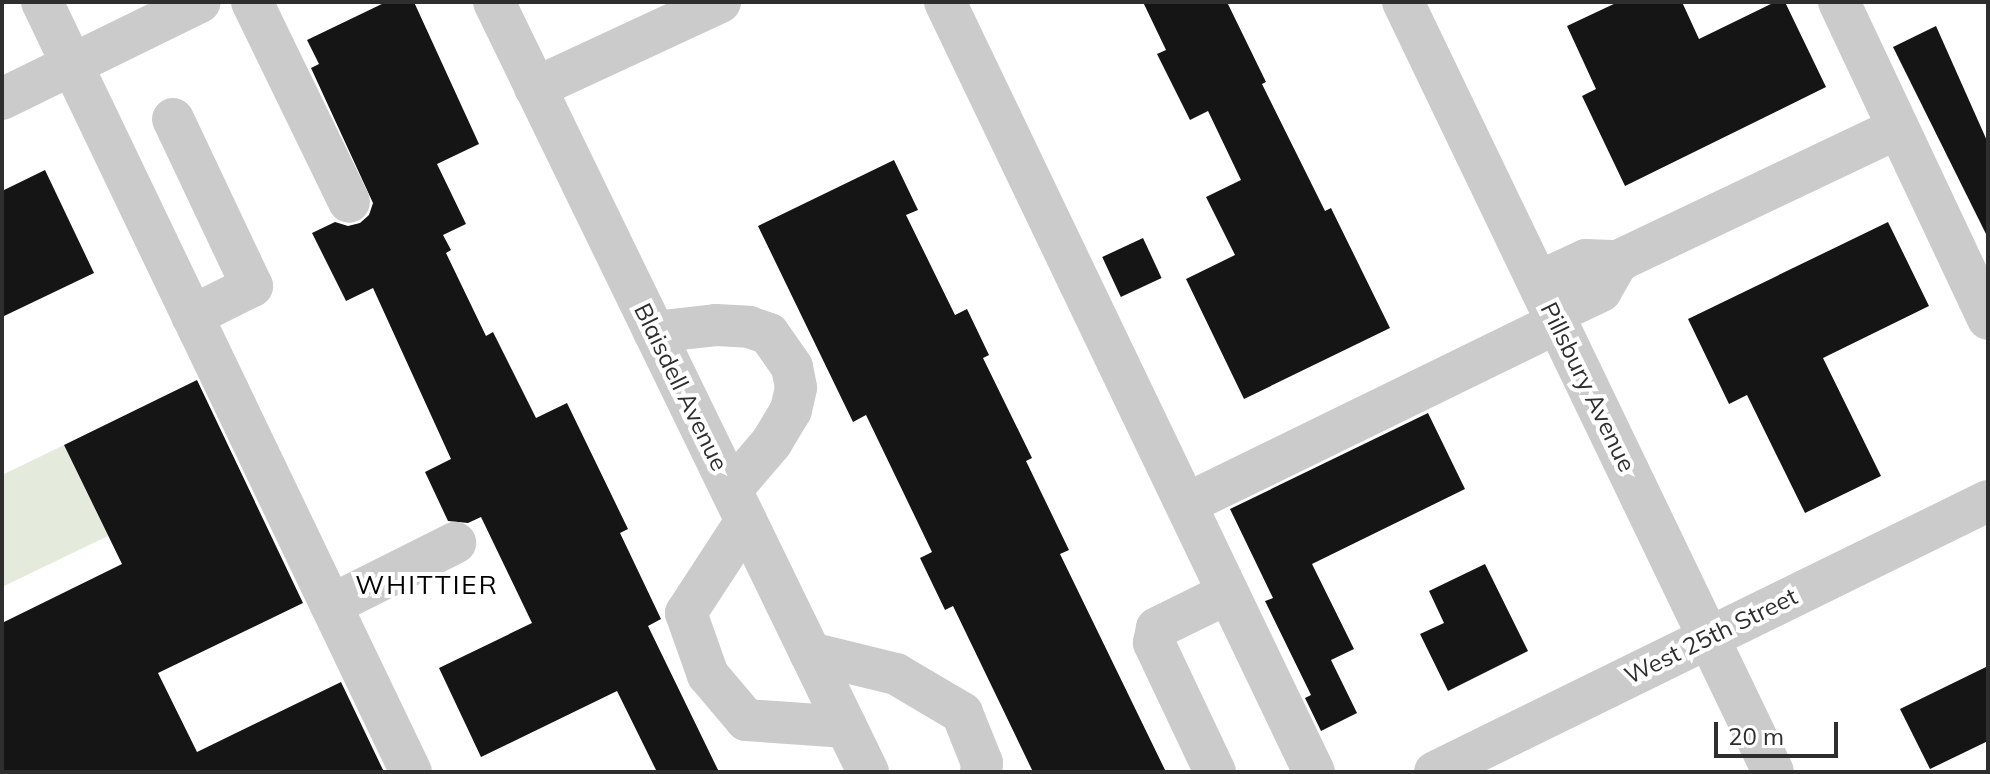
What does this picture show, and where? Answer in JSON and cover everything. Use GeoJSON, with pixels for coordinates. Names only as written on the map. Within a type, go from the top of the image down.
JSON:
{"type":"FeatureCollection","features":[{"type":"Feature","properties":{"kind":"street"},"geometry":{"type":"LineString","coordinates":[[42,2],[411,772]]}},
{"type":"Feature","properties":{"kind":"street"},"geometry":{"type":"LineString","coordinates":[[3,95],[200,2]]}},
{"type":"Feature","properties":{"kind":"street"},"geometry":{"type":"LineString","coordinates":[[252,2],[349,202]]}},
{"type":"Feature","properties":{"kind":"street","name":"Blaisdell Avenue"},"geometry":{"type":"LineString","coordinates":[[494,2],[868,772]]}},
{"type":"Feature","properties":{"kind":"street"},"geometry":{"type":"LineString","coordinates":[[535,88],[720,2]]}},
{"type":"Feature","properties":{"kind":"street"},"geometry":{"type":"LineString","coordinates":[[945,2],[1314,772]]}},
{"type":"Feature","properties":{"kind":"street","name":"Pillsbury Avenue"},"geometry":{"type":"LineString","coordinates":[[1403,2],[1773,772]]}},
{"type":"Feature","properties":{"kind":"street"},"geometry":{"type":"LineString","coordinates":[[1839,2],[1988,319]]}},
{"type":"Feature","properties":{"kind":"street"},"geometry":{"type":"LineString","coordinates":[[173,119],[252,286],[192,316]]}},
{"type":"Feature","properties":{"kind":"street"},"geometry":{"type":"LineString","coordinates":[[1186,504],[1549,306],[1601,291],[1618,261],[1898,128]]}},
{"type":"Feature","properties":{"kind":"street"},"geometry":{"type":"LineString","coordinates":[[654,332],[716,325],[749,327],[769,334],[792,367],[796,388],[791,410],[738,505],[686,613],[708,675],[746,720],[846,727]]}},
{"type":"Feature","properties":{"kind":"street","name":"West 25th Street"},"geometry":{"type":"LineString","coordinates":[[1435,772],[1988,501]]}},
{"type":"Feature","properties":{"kind":"street"},"geometry":{"type":"LineString","coordinates":[[331,605],[455,543]]}},
{"type":"Feature","properties":{"kind":"street"},"geometry":{"type":"LineString","coordinates":[[1215,772],[1154,643],[1157,628],[1228,593]]}},
{"type":"Feature","properties":{"kind":"street"},"geometry":{"type":"LineString","coordinates":[[810,653],[896,674],[962,713],[982,763],[981,772]]}},
{"type":"Feature","properties":{"kind":"shaded area"},"geometry":{"type":"Polygon","coordinates":[[[64,445],[108,536],[2,587],[2,475],[64,445]]]}},
{"type":"Feature","properties":{"kind":"building"},"geometry":{"type":"Polygon","coordinates":[[[386,2],[414,2],[479,144],[437,164],[466,224],[443,235],[451,250],[446,253],[486,336],[493,332],[536,418],[567,403],[628,529],[620,533],[661,619],[648,626],[719,772],[657,772],[617,691],[481,757],[439,668],[532,623],[481,517],[468,523],[448,521],[425,472],[451,459],[373,288],[346,301],[312,233],[335,222],[348,226],[360,223],[369,215],[373,203],[311,68],[319,64],[307,40],[386,2]]]}},
{"type":"Feature","properties":{"kind":"building"},"geometry":{"type":"Polygon","coordinates":[[[1143,2],[1227,2],[1266,82],[1262,84],[1325,211],[1331,208],[1390,328],[1244,399],[1186,279],[1235,255],[1206,197],[1241,180],[1208,111],[1190,120],[1157,54],[1166,50],[1143,2]]]}},
{"type":"Feature","properties":{"kind":"building"},"geometry":{"type":"Polygon","coordinates":[[[1618,2],[1682,2],[1699,39],[1775,2],[1785,2],[1826,87],[1625,186],[1582,96],[1596,89],[1567,26],[1618,2]]]}},
{"type":"Feature","properties":{"kind":"building"},"geometry":{"type":"Polygon","coordinates":[[[1936,26],[1988,143],[1988,238],[1893,47],[1936,26]]]}},
{"type":"Feature","properties":{"kind":"building"},"geometry":{"type":"Polygon","coordinates":[[[894,160],[918,210],[906,215],[955,315],[967,309],[989,355],[983,358],[1032,458],[1026,461],[1069,550],[1060,554],[1166,772],[1033,772],[953,606],[945,610],[920,558],[932,552],[866,415],[853,422],[758,226],[894,160]]]}},
{"type":"Feature","properties":{"kind":"building"},"geometry":{"type":"Polygon","coordinates":[[[45,170],[94,273],[2,317],[2,191],[45,170]]]}},
{"type":"Feature","properties":{"kind":"building"},"geometry":{"type":"Polygon","coordinates":[[[1888,222],[1929,306],[1823,358],[1881,476],[1805,513],[1747,395],[1729,404],[1688,319],[1888,222]]]}},
{"type":"Feature","properties":{"kind":"building"},"geometry":{"type":"Polygon","coordinates":[[[1143,238],[1162,278],[1121,297],[1102,257],[1143,238]]]}},
{"type":"Feature","properties":{"kind":"building"},"geometry":{"type":"Polygon","coordinates":[[[197,380],[303,603],[158,673],[197,752],[341,682],[384,772],[2,772],[2,623],[122,564],[64,445],[197,380]]]}},
{"type":"Feature","properties":{"kind":"building"},"geometry":{"type":"Polygon","coordinates":[[[1428,413],[1465,489],[1312,564],[1354,649],[1331,660],[1357,713],[1321,731],[1305,698],[1311,695],[1265,601],[1273,598],[1230,509],[1428,413]]]}},
{"type":"Feature","properties":{"kind":"building"},"geometry":{"type":"Polygon","coordinates":[[[1485,564],[1528,651],[1448,691],[1420,634],[1444,623],[1429,591],[1485,564]]]}},
{"type":"Feature","properties":{"kind":"building"},"geometry":{"type":"Polygon","coordinates":[[[1988,666],[1988,741],[1930,769],[1900,709],[1988,666]]]}},
{"type":"Feature","properties":{"kind":"district","name":"WHITTIER"},"geometry":{"type":"Point","coordinates":[427,585]}}]}
